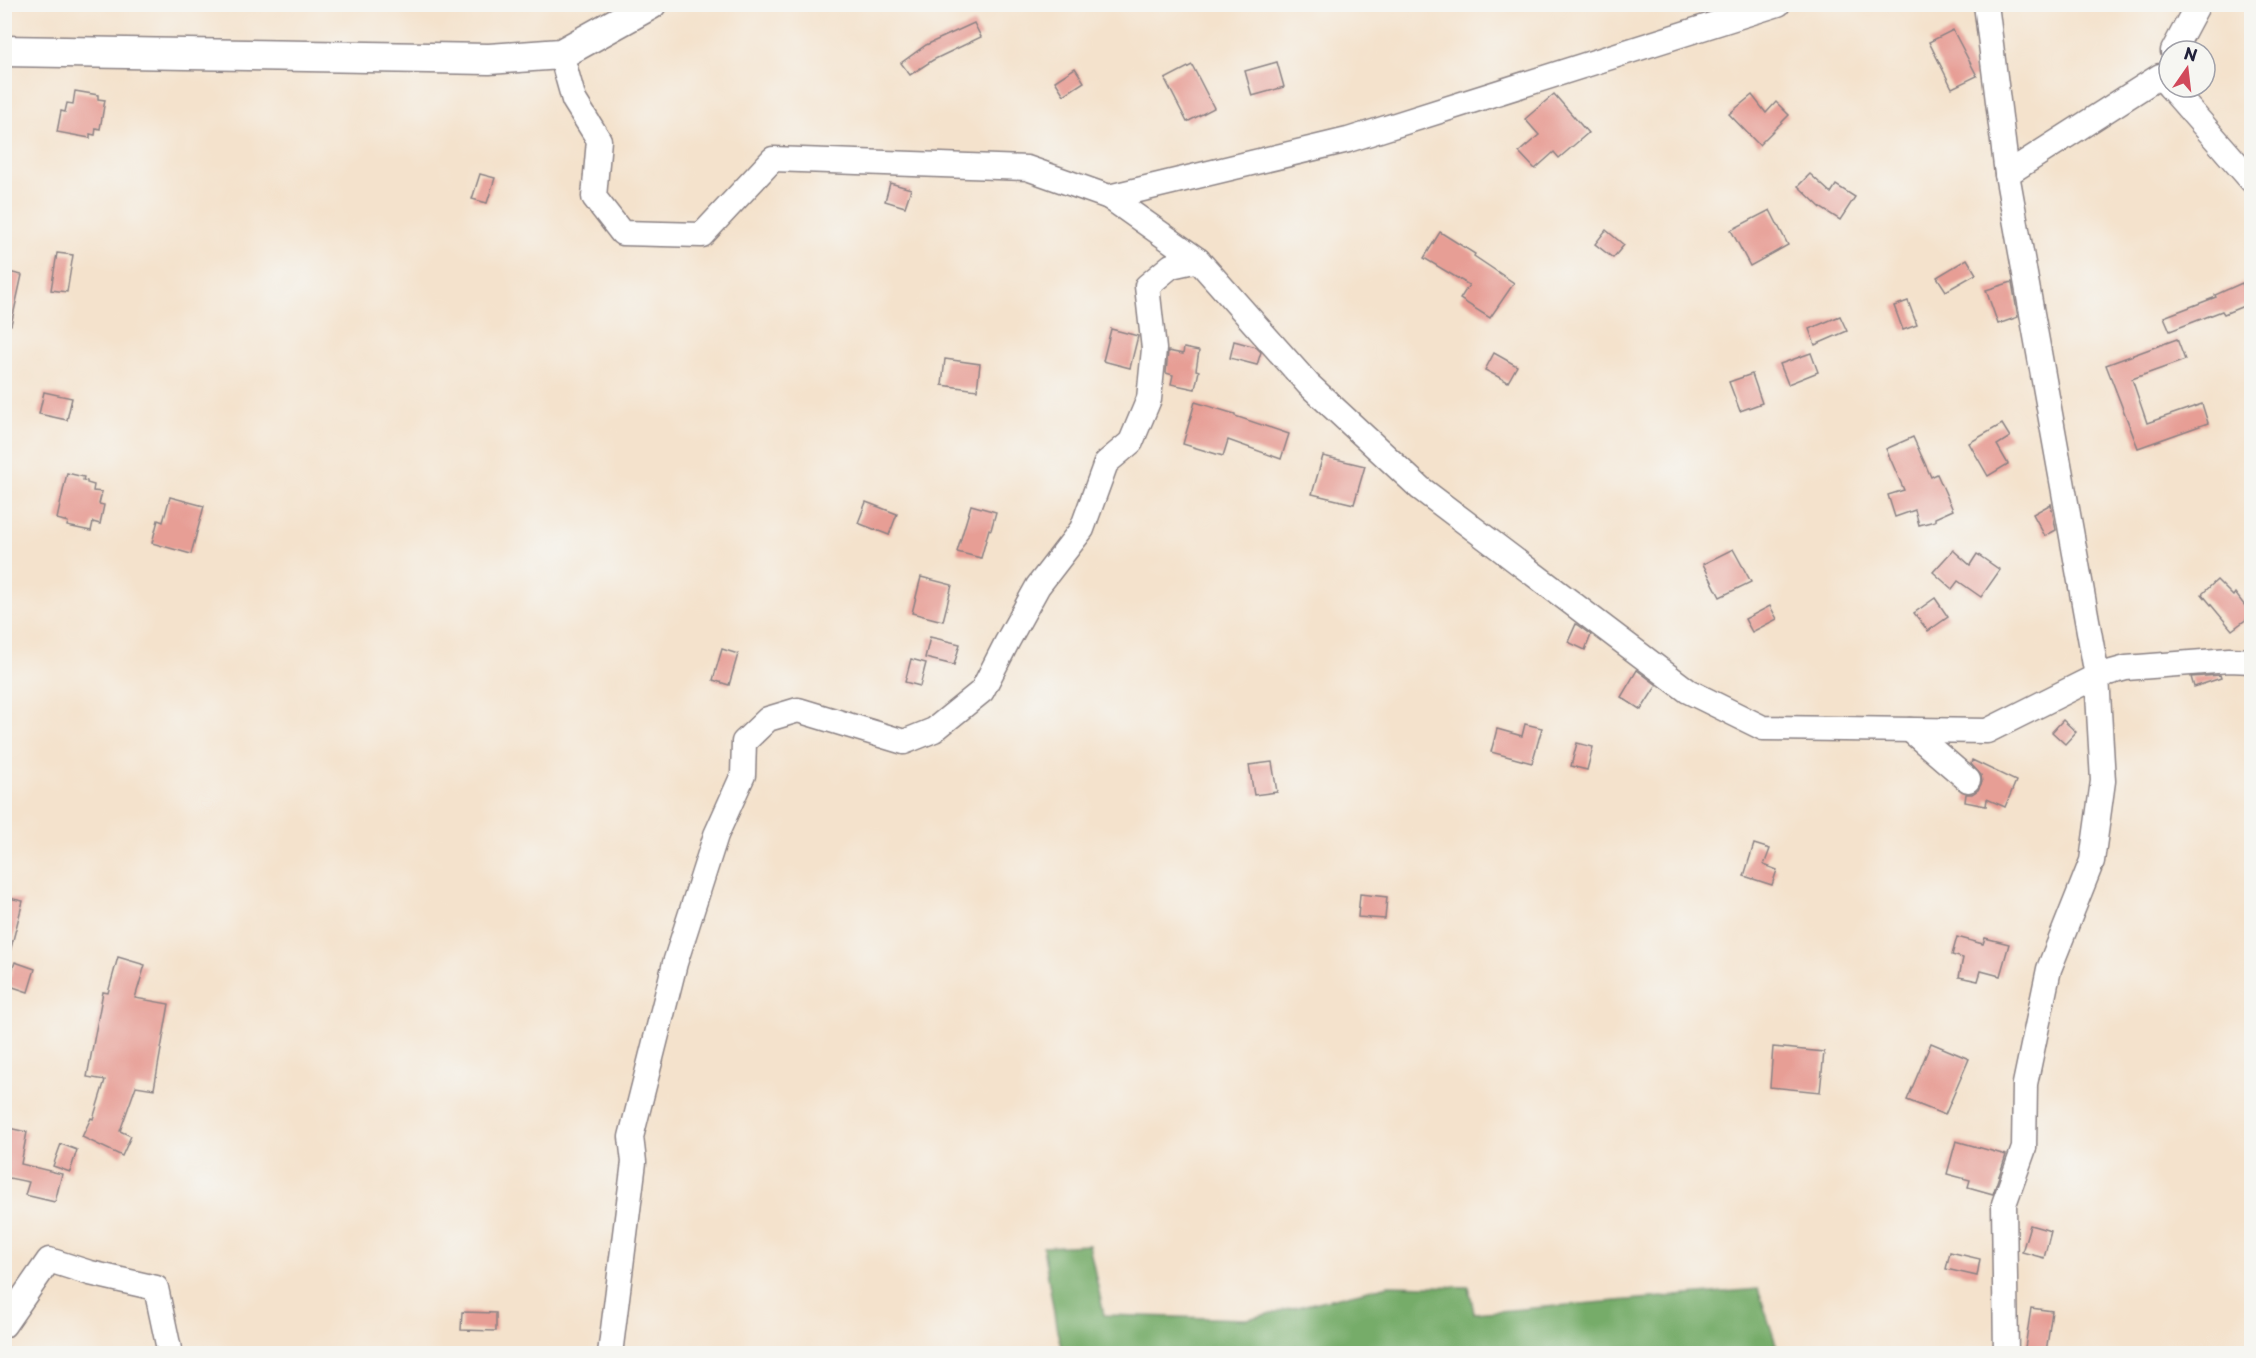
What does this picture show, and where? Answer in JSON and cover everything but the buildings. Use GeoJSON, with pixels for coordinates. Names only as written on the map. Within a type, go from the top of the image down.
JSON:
{"type":"FeatureCollection","features":[{"type":"Feature","properties":{"kind":"street"},"geometry":{"type":"LineString","coordinates":[[4,51],[489,59],[561,54],[651,4]]}},
{"type":"Feature","properties":{"kind":"street"},"geometry":{"type":"LineString","coordinates":[[1109,197],[1348,140],[1778,4]]}},
{"type":"Feature","properties":{"kind":"street"},"geometry":{"type":"LineString","coordinates":[[1986,4],[2007,174],[2097,676],[2103,781],[2091,861],[2049,969],[2025,1084],[2024,1148],[2004,1204],[2006,1353]]}},
{"type":"Feature","properties":{"kind":"street"},"geometry":{"type":"LineString","coordinates":[[2179,39],[2198,4]]}},
{"type":"Feature","properties":{"kind":"street"},"geometry":{"type":"LineString","coordinates":[[561,54],[574,100],[599,140],[594,196],[622,233],[702,236],[772,159],[1027,168],[1109,197],[1198,260],[1308,384],[1420,488],[1688,691],[1763,728],[1987,731],[2097,676],[2126,668],[2229,660],[2252,662]]}},
{"type":"Feature","properties":{"kind":"street"},"geometry":{"type":"LineString","coordinates":[[2007,174],[2157,83]]}},
{"type":"Feature","properties":{"kind":"street"},"geometry":{"type":"LineString","coordinates":[[2185,99],[2252,181]]}},
{"type":"Feature","properties":{"kind":"street"},"geometry":{"type":"LineString","coordinates":[[610,1353],[634,1162],[631,1137],[675,963],[716,835],[743,775],[744,742],[768,719],[798,710],[904,742],[934,730],[982,692],[1038,586],[1082,529],[1106,464],[1131,442],[1149,399],[1154,349],[1147,286],[1171,266],[1198,260]]}},
{"type":"Feature","properties":{"kind":"street"},"geometry":{"type":"LineString","coordinates":[[1910,730],[1968,780]]}},
{"type":"Feature","properties":{"kind":"street"},"geometry":{"type":"LineString","coordinates":[[4,1324],[49,1260],[90,1273],[156,1288],[170,1353]]}},
{"type":"Feature","properties":{"kind":"green space"},"geometry":{"type":"Polygon","coordinates":[[[1089,1245],[1104,1315],[1247,1319],[1389,1285],[1469,1287],[1474,1313],[1758,1289],[1779,1353],[1063,1353],[1057,1331],[1043,1247],[1089,1245]]]}}]}
